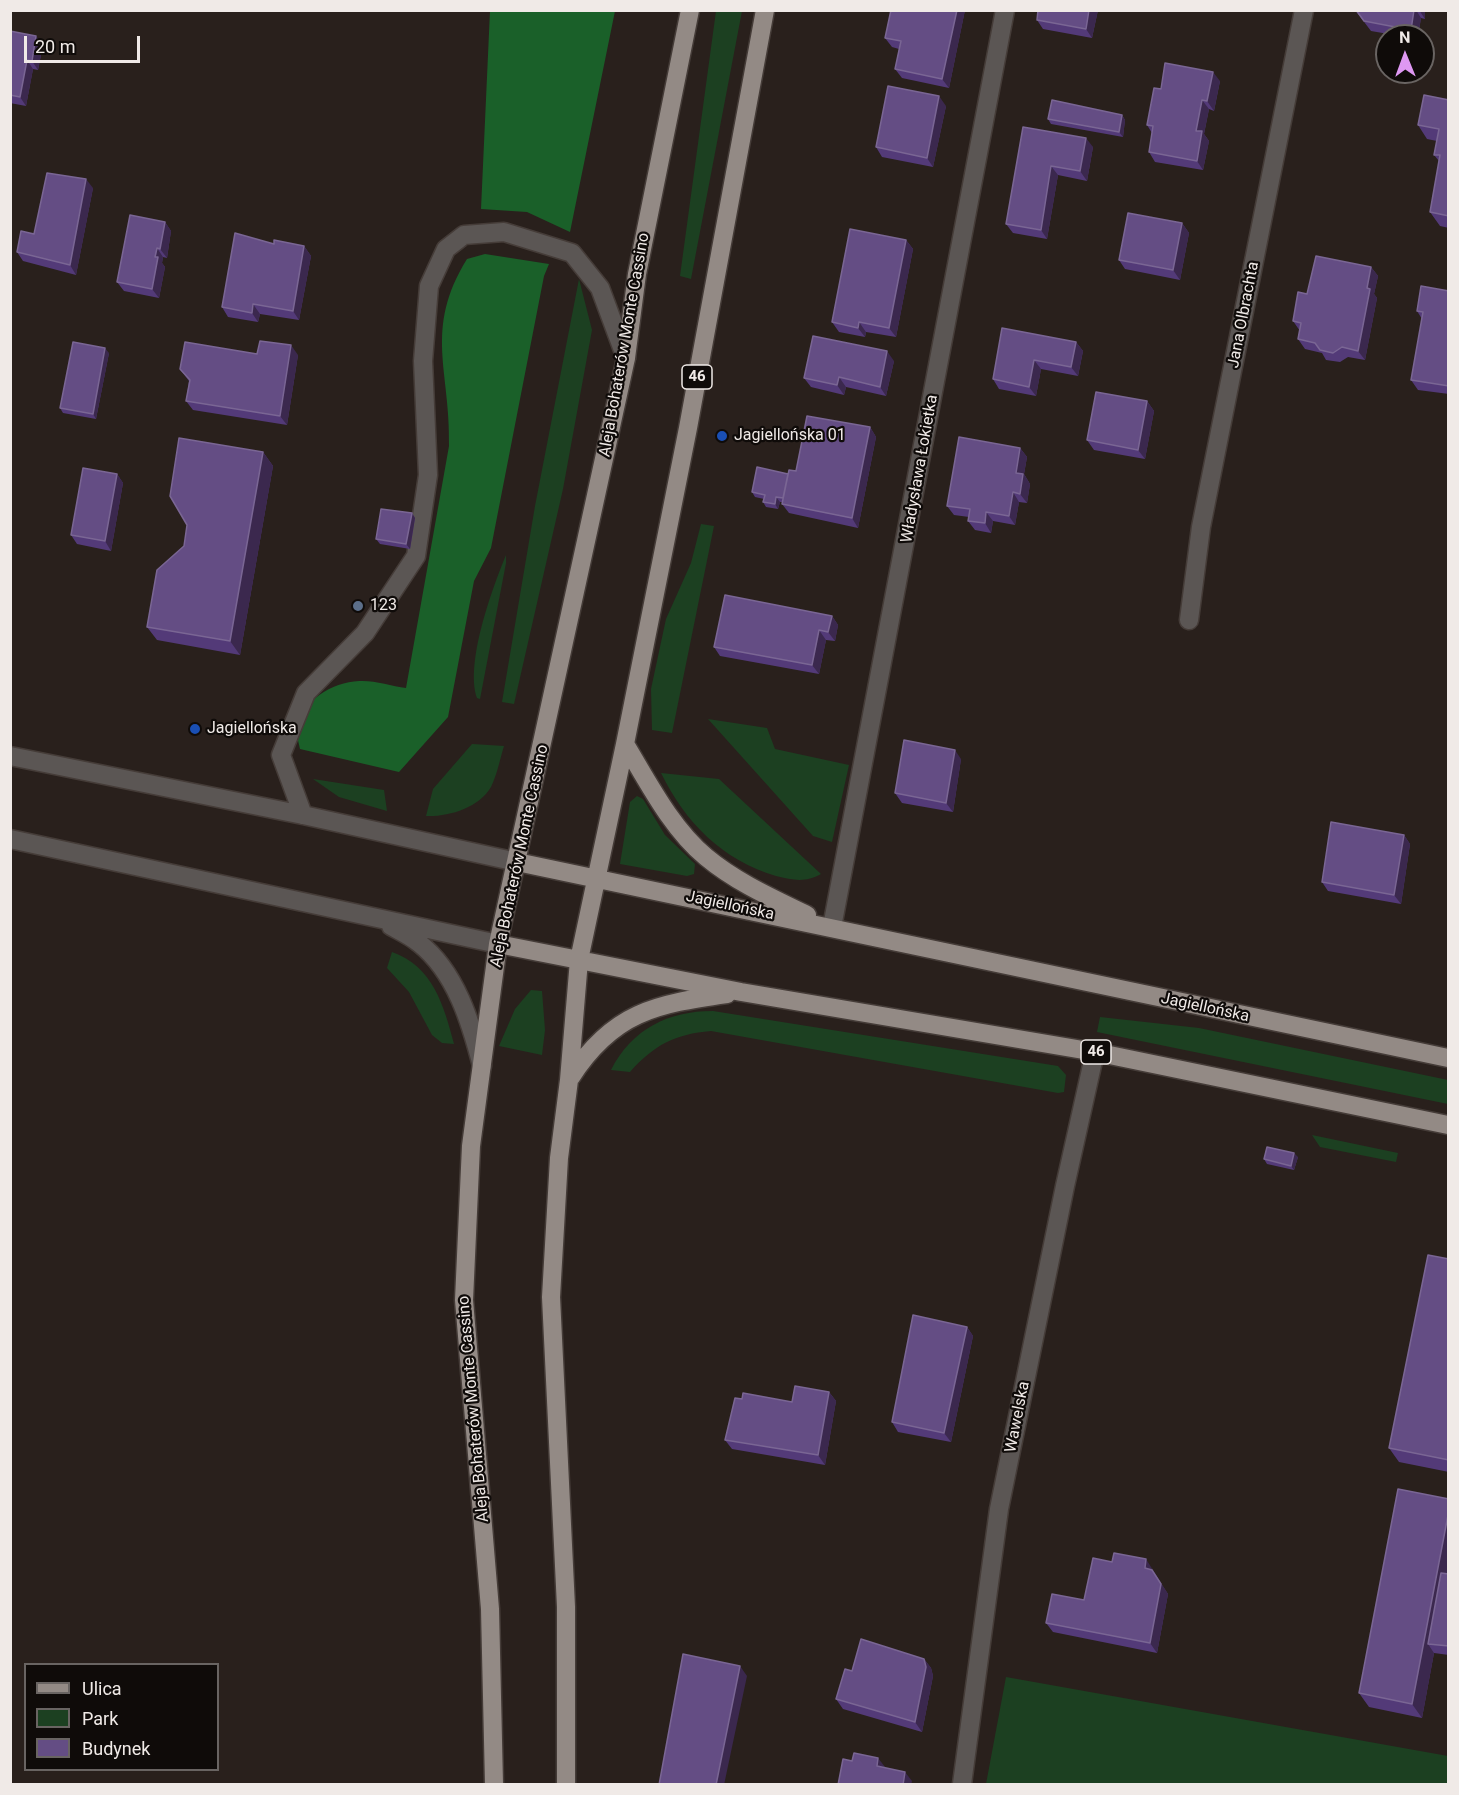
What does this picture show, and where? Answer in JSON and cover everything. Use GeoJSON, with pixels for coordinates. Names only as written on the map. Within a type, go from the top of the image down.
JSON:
{"type":"FeatureCollection","features":[{"type":"Feature","properties":{"kind":"main road","name":"Aleja Bohaterów Monte Cassino"},"geometry":{"type":"LineString","coordinates":[[494,1785],[490,1609],[464,1300],[471,1146],[498,944],[626,358],[637,274],[690,10]]}},
{"type":"Feature","properties":{"kind":"main road","name":"46"},"geometry":{"type":"LineString","coordinates":[[596,879],[625,744],[765,10]]}},
{"type":"Feature","properties":{"kind":"main road"},"geometry":{"type":"LineString","coordinates":[[625,744],[659,801],[705,856],[746,885],[832,927]]}},
{"type":"Feature","properties":{"kind":"main road","name":"Jagiellońska"},"geometry":{"type":"LineString","coordinates":[[517,862],[832,927],[1187,1005],[1449,1058]]}},
{"type":"Feature","properties":{"kind":"main road"},"geometry":{"type":"LineString","coordinates":[[566,1785],[566,1607],[551,1297],[559,1158],[569,1080],[579,960],[596,879]]}},
{"type":"Feature","properties":{"kind":"main road","name":"46"},"geometry":{"type":"LineString","coordinates":[[498,944],[741,992],[1095,1052],[1449,1125]]}},
{"type":"Feature","properties":{"kind":"main road"},"geometry":{"type":"LineString","coordinates":[[569,1080],[587,1053],[630,1017],[669,1002],[741,992]]}},
{"type":"Feature","properties":{"kind":"street","name":"Władysława Łokietka"},"geometry":{"type":"LineString","coordinates":[[832,927],[1005,10]]}},
{"type":"Feature","properties":{"kind":"street","name":"Jana Olbrachta"},"geometry":{"type":"LineString","coordinates":[[1189,621],[1202,527],[1304,10]]}},
{"type":"Feature","properties":{"kind":"street"},"geometry":{"type":"LineString","coordinates":[[303,815],[280,755],[306,693],[364,633],[416,556],[428,476],[423,361],[429,286],[446,249],[464,235],[504,232],[572,253],[600,288],[626,358]]}},
{"type":"Feature","properties":{"kind":"street","name":"Jagiellońska"},"geometry":{"type":"LineString","coordinates":[[10,756],[303,815],[517,862]]}},
{"type":"Feature","properties":{"kind":"street"},"geometry":{"type":"LineString","coordinates":[[10,839],[498,944]]}},
{"type":"Feature","properties":{"kind":"street"},"geometry":{"type":"LineString","coordinates":[[377,917],[420,943],[450,979],[471,1024],[483,1067]]}},
{"type":"Feature","properties":{"kind":"street","name":"Wawelska"},"geometry":{"type":"LineString","coordinates":[[962,1785],[999,1509],[1065,1186],[1095,1052]]}},
{"type":"Feature","properties":{"kind":"green space"},"geometry":{"type":"Polygon","coordinates":[[[490,11],[615,11],[570,232],[527,212],[481,209],[490,11]]]}},
{"type":"Feature","properties":{"kind":"green space"},"geometry":{"type":"Polygon","coordinates":[[[716,11],[742,11],[691,279],[680,276],[716,11]]]}},
{"type":"Feature","properties":{"kind":"green space"},"geometry":{"type":"Polygon","coordinates":[[[485,254],[549,264],[544,276],[491,548],[474,581],[448,717],[399,772],[300,749],[297,732],[300,720],[311,702],[329,689],[359,681],[406,688],[449,446],[449,419],[442,351],[442,330],[446,308],[454,284],[467,259],[485,254]]]}},
{"type":"Feature","properties":{"kind":"green space"},"geometry":{"type":"Polygon","coordinates":[[[579,279],[592,330],[563,489],[514,704],[502,702],[535,506],[579,279]]]}},
{"type":"Feature","properties":{"kind":"green space"},"geometry":{"type":"Polygon","coordinates":[[[701,524],[714,526],[672,733],[652,730],[651,689],[666,619],[691,563],[701,524]]]}},
{"type":"Feature","properties":{"kind":"green space"},"geometry":{"type":"Polygon","coordinates":[[[506,555],[480,699],[477,698],[474,683],[477,646],[506,555]]]}},
{"type":"Feature","properties":{"kind":"green space"},"geometry":{"type":"Polygon","coordinates":[[[708,719],[767,728],[775,749],[849,765],[832,842],[813,836],[708,719]]]}},
{"type":"Feature","properties":{"kind":"green space"},"geometry":{"type":"Polygon","coordinates":[[[472,744],[504,746],[491,787],[479,801],[471,806],[444,815],[426,816],[433,789],[472,744]]]}},
{"type":"Feature","properties":{"kind":"green space"},"geometry":{"type":"Polygon","coordinates":[[[661,773],[719,779],[821,874],[804,880],[788,879],[757,869],[739,860],[707,837],[694,823],[661,773]]]}},
{"type":"Feature","properties":{"kind":"green space"},"geometry":{"type":"Polygon","coordinates":[[[313,779],[384,790],[387,811],[339,797],[313,779]]]}},
{"type":"Feature","properties":{"kind":"green space"},"geometry":{"type":"Polygon","coordinates":[[[637,796],[643,799],[665,835],[695,864],[694,874],[687,876],[620,864],[630,802],[637,796]]]}},
{"type":"Feature","properties":{"kind":"green space"},"geometry":{"type":"Polygon","coordinates":[[[392,952],[406,958],[427,977],[441,1002],[454,1044],[442,1043],[432,1035],[409,992],[387,968],[392,952]]]}},
{"type":"Feature","properties":{"kind":"green space"},"geometry":{"type":"Polygon","coordinates":[[[531,990],[542,991],[545,1030],[542,1055],[499,1046],[515,1009],[531,990]]]}},
{"type":"Feature","properties":{"kind":"green space"},"geometry":{"type":"Polygon","coordinates":[[[713,1011],[1058,1066],[1066,1075],[1064,1092],[1058,1093],[711,1031],[687,1035],[666,1043],[648,1055],[630,1072],[611,1070],[629,1043],[653,1025],[681,1014],[713,1011]]]}},
{"type":"Feature","properties":{"kind":"green space"},"geometry":{"type":"Polygon","coordinates":[[[1100,1017],[1199,1028],[1448,1080],[1448,1104],[1097,1032],[1100,1017]]]}},
{"type":"Feature","properties":{"kind":"green space"},"geometry":{"type":"Polygon","coordinates":[[[1312,1135],[1398,1153],[1396,1162],[1320,1147],[1312,1135]]]}},
{"type":"Feature","properties":{"kind":"green space"},"geometry":{"type":"Polygon","coordinates":[[[1006,1677],[1448,1756],[1448,1784],[986,1784],[1006,1677]]]}},
{"type":"Feature","properties":{"kind":"building"},"geometry":{"type":"Polygon","coordinates":[[[891,10],[957,10],[942,79],[895,69],[901,41],[885,38],[891,10]]]}},
{"type":"Feature","properties":{"kind":"building"},"geometry":{"type":"Polygon","coordinates":[[[1038,10],[1089,10],[1086,29],[1037,20],[1038,10]]]}},
{"type":"Feature","properties":{"kind":"building"},"geometry":{"type":"Polygon","coordinates":[[[1356,10],[1414,10],[1412,24],[1380,24],[1364,21],[1356,10]]]}},
{"type":"Feature","properties":{"kind":"building"},"geometry":{"type":"Polygon","coordinates":[[[10,31],[36,36],[32,61],[27,60],[20,97],[10,95],[10,31]]]}},
{"type":"Feature","properties":{"kind":"building"},"geometry":{"type":"Polygon","coordinates":[[[1165,63],[1213,72],[1207,101],[1202,100],[1196,131],[1202,131],[1197,161],[1149,152],[1153,126],[1147,125],[1154,88],[1161,89],[1165,63]]]}},
{"type":"Feature","properties":{"kind":"building"},"geometry":{"type":"Polygon","coordinates":[[[888,86],[939,96],[927,158],[876,147],[888,86]]]}},
{"type":"Feature","properties":{"kind":"building"},"geometry":{"type":"Polygon","coordinates":[[[1424,95],[1449,100],[1449,216],[1430,212],[1440,155],[1434,155],[1439,129],[1418,125],[1424,95]]]}},
{"type":"Feature","properties":{"kind":"building"},"geometry":{"type":"Polygon","coordinates":[[[1052,100],[1122,115],[1119,132],[1048,119],[1052,100]]]}},
{"type":"Feature","properties":{"kind":"building"},"geometry":{"type":"Polygon","coordinates":[[[1023,127],[1086,138],[1080,171],[1051,166],[1041,230],[1006,224],[1023,127]]]}},
{"type":"Feature","properties":{"kind":"building"},"geometry":{"type":"Polygon","coordinates":[[[47,173],[86,179],[70,265],[17,252],[21,231],[34,234],[47,173]]]}},
{"type":"Feature","properties":{"kind":"building"},"geometry":{"type":"Polygon","coordinates":[[[1128,213],[1182,223],[1173,270],[1119,260],[1128,213]]]}},
{"type":"Feature","properties":{"kind":"building"},"geometry":{"type":"Polygon","coordinates":[[[130,215],[165,222],[160,249],[157,248],[155,257],[158,257],[152,289],[117,282],[130,215]]]}},
{"type":"Feature","properties":{"kind":"building"},"geometry":{"type":"Polygon","coordinates":[[[850,229],[906,240],[889,328],[859,322],[858,328],[832,322],[850,229]]]}},
{"type":"Feature","properties":{"kind":"building"},"geometry":{"type":"Polygon","coordinates":[[[235,233],[274,244],[274,240],[304,246],[293,311],[253,304],[252,313],[222,307],[235,233]]]}},
{"type":"Feature","properties":{"kind":"building"},"geometry":{"type":"Polygon","coordinates":[[[1316,256],[1371,267],[1367,288],[1370,289],[1358,351],[1342,347],[1333,353],[1320,350],[1315,343],[1298,339],[1301,323],[1293,321],[1298,292],[1307,294],[1316,256]]]}},
{"type":"Feature","properties":{"kind":"building"},"geometry":{"type":"Polygon","coordinates":[[[1421,286],[1449,291],[1449,386],[1411,380],[1423,312],[1417,311],[1421,286]]]}},
{"type":"Feature","properties":{"kind":"building"},"geometry":{"type":"Polygon","coordinates":[[[1002,328],[1076,342],[1071,367],[1034,360],[1029,387],[993,379],[1002,328]]]}},
{"type":"Feature","properties":{"kind":"building"},"geometry":{"type":"Polygon","coordinates":[[[813,336],[887,351],[880,387],[839,377],[837,385],[804,378],[813,336]]]}},
{"type":"Feature","properties":{"kind":"building"},"geometry":{"type":"Polygon","coordinates":[[[260,341],[291,345],[280,416],[186,401],[190,380],[180,369],[185,342],[257,354],[260,341]]]}},
{"type":"Feature","properties":{"kind":"building"},"geometry":{"type":"Polygon","coordinates":[[[73,342],[105,348],[93,414],[60,408],[73,342]]]}},
{"type":"Feature","properties":{"kind":"building"},"geometry":{"type":"Polygon","coordinates":[[[1096,392],[1147,401],[1138,450],[1087,440],[1096,392]]]}},
{"type":"Feature","properties":{"kind":"building"},"geometry":{"type":"Polygon","coordinates":[[[807,416],[870,427],[852,518],[782,504],[789,470],[796,471],[807,416]]]}},
{"type":"Feature","properties":{"kind":"building"},"geometry":{"type":"Polygon","coordinates":[[[959,437],[1020,448],[1016,473],[1023,474],[1020,494],[1013,492],[1009,516],[986,512],[985,523],[968,521],[970,509],[947,506],[959,437]]]}},
{"type":"Feature","properties":{"kind":"building"},"geometry":{"type":"Polygon","coordinates":[[[179,438],[263,452],[230,641],[147,627],[157,570],[184,546],[187,525],[170,496],[179,438]]]}},
{"type":"Feature","properties":{"kind":"building"},"geometry":{"type":"Polygon","coordinates":[[[757,467],[788,474],[783,498],[776,497],[775,504],[763,502],[765,495],[752,492],[757,467]]]}},
{"type":"Feature","properties":{"kind":"building"},"geometry":{"type":"Polygon","coordinates":[[[83,468],[117,474],[105,541],[71,535],[83,468]]]}},
{"type":"Feature","properties":{"kind":"building"},"geometry":{"type":"Polygon","coordinates":[[[381,509],[412,513],[406,544],[376,539],[381,509]]]}},
{"type":"Feature","properties":{"kind":"building"},"geometry":{"type":"Polygon","coordinates":[[[725,595],[832,616],[828,632],[819,630],[812,665],[714,647],[725,595]]]}},
{"type":"Feature","properties":{"kind":"building"},"geometry":{"type":"Polygon","coordinates":[[[904,740],[955,750],[946,803],[895,793],[904,740]]]}},
{"type":"Feature","properties":{"kind":"building"},"geometry":{"type":"Polygon","coordinates":[[[1331,822],[1404,835],[1394,895],[1322,882],[1331,822]]]}},
{"type":"Feature","properties":{"kind":"building"},"geometry":{"type":"Polygon","coordinates":[[[1267,1147],[1294,1153],[1291,1166],[1264,1159],[1267,1147]]]}},
{"type":"Feature","properties":{"kind":"building"},"geometry":{"type":"Polygon","coordinates":[[[1428,1255],[1449,1259],[1449,1460],[1389,1448],[1428,1255]]]}},
{"type":"Feature","properties":{"kind":"building"},"geometry":{"type":"Polygon","coordinates":[[[913,1315],[967,1327],[944,1433],[892,1422],[913,1315]]]}},
{"type":"Feature","properties":{"kind":"building"},"geometry":{"type":"Polygon","coordinates":[[[795,1386],[829,1392],[818,1455],[725,1440],[735,1398],[742,1399],[743,1393],[792,1402],[795,1386]]]}},
{"type":"Feature","properties":{"kind":"building"},"geometry":{"type":"Polygon","coordinates":[[[1398,1489],[1449,1499],[1449,1510],[1412,1704],[1359,1693],[1398,1489]]]}},
{"type":"Feature","properties":{"kind":"building"},"geometry":{"type":"Polygon","coordinates":[[[1114,1553],[1146,1559],[1145,1568],[1152,1570],[1161,1584],[1150,1643],[1046,1623],[1052,1594],[1084,1600],[1093,1558],[1112,1562],[1114,1553]]]}},
{"type":"Feature","properties":{"kind":"building"},"geometry":{"type":"Polygon","coordinates":[[[1441,1573],[1449,1574],[1449,1646],[1428,1644],[1441,1573]]]}},
{"type":"Feature","properties":{"kind":"building"},"geometry":{"type":"Polygon","coordinates":[[[861,1639],[924,1659],[926,1667],[915,1722],[836,1699],[845,1669],[852,1671],[861,1639]]]}},
{"type":"Feature","properties":{"kind":"building"},"geometry":{"type":"Polygon","coordinates":[[[683,1654],[740,1666],[716,1785],[659,1785],[683,1654]]]}},
{"type":"Feature","properties":{"kind":"building"},"geometry":{"type":"Polygon","coordinates":[[[854,1753],[878,1758],[877,1766],[905,1772],[903,1785],[838,1785],[843,1759],[852,1761],[854,1753]]]}},
{"type":"Feature","properties":{"kind":"place","name":"Jagiellońska 01"},"geometry":{"type":"Point","coordinates":[722,436]}},
{"type":"Feature","properties":{"kind":"place","name":"123"},"geometry":{"type":"Point","coordinates":[358,606]}},
{"type":"Feature","properties":{"kind":"place","name":"Jagiellońska"},"geometry":{"type":"Point","coordinates":[195,729]}}]}
